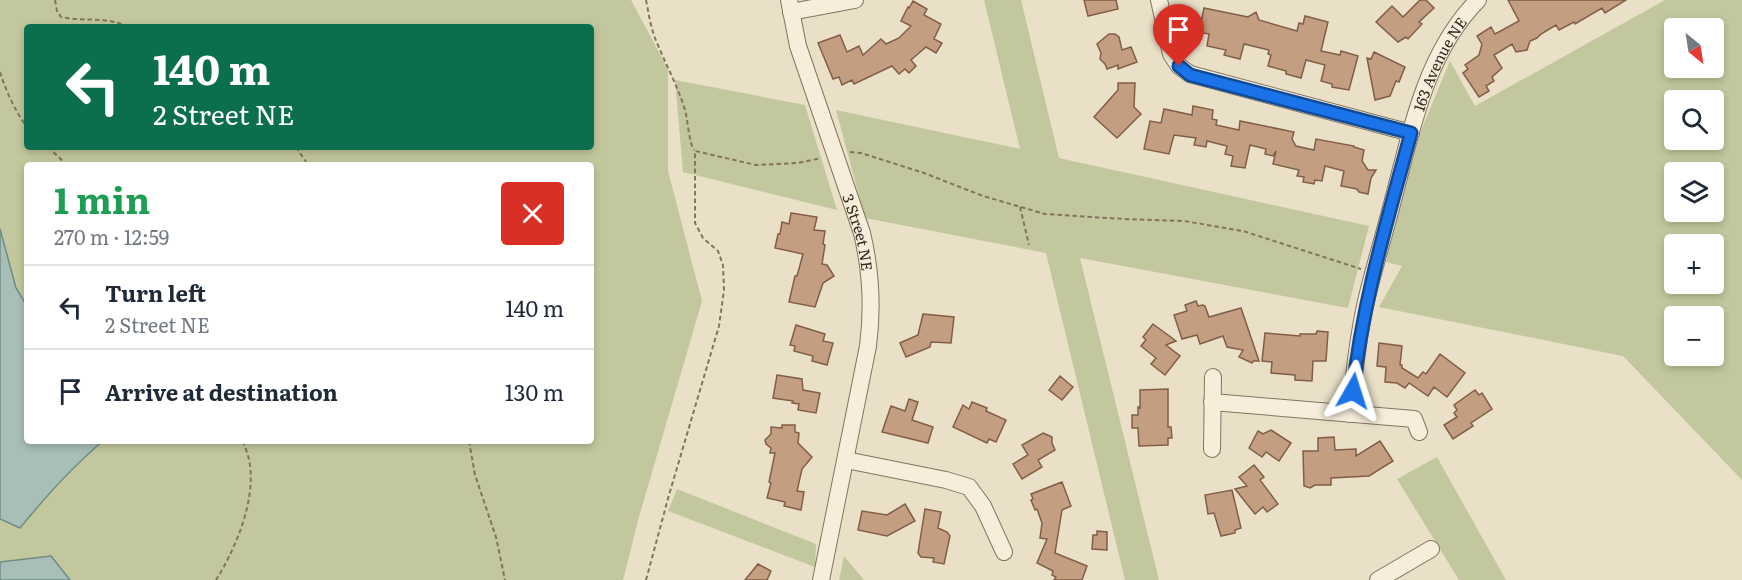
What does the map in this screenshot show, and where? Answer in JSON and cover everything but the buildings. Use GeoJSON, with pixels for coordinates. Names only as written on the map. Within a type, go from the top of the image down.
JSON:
{"type":"FeatureCollection","features":[{"type":"Feature","properties":{"kind":"street","name":"3 Street NE"},"geometry":{"type":"LineString","coordinates":[[821,580],[868,346],[872,307],[866,248],[798,46],[790,6],[855,0]]}},
{"type":"Feature","properties":{"kind":"street"},"geometry":{"type":"LineString","coordinates":[[1159,0],[1172,54],[1179,66],[1190,75],[1411,133]]}},
{"type":"Feature","properties":{"kind":"street","name":"163 Avenue NE"},"geometry":{"type":"LineString","coordinates":[[1350,414],[1355,367],[1368,296],[1426,84],[1443,46],[1464,15],[1478,0]]}},
{"type":"Feature","properties":{"kind":"street"},"geometry":{"type":"LineString","coordinates":[[1212,449],[1213,377]]}},
{"type":"Feature","properties":{"kind":"street"},"geometry":{"type":"LineString","coordinates":[[1212,402],[1414,419],[1419,432]]}},
{"type":"Feature","properties":{"kind":"street"},"geometry":{"type":"LineString","coordinates":[[846,460],[946,480],[969,487],[983,506],[1004,552]]}},
{"type":"Feature","properties":{"kind":"street"},"geometry":{"type":"LineString","coordinates":[[1378,580],[1431,549]]}},
{"type":"Feature","properties":{"kind":"path"},"geometry":{"type":"LineString","coordinates":[[55,0],[61,17],[122,24]]}},
{"type":"Feature","properties":{"kind":"path"},"geometry":{"type":"LineString","coordinates":[[646,0],[650,23],[685,111],[691,146],[695,151],[756,165],[798,163],[821,158]]}},
{"type":"Feature","properties":{"kind":"path"},"geometry":{"type":"LineString","coordinates":[[0,72],[24,123]]}},
{"type":"Feature","properties":{"kind":"path"},"geometry":{"type":"LineString","coordinates":[[51,150],[64,162]]}},
{"type":"Feature","properties":{"kind":"path"},"geometry":{"type":"LineString","coordinates":[[645,580],[719,326],[724,290],[723,265],[718,251],[703,238],[695,223],[695,151]]}},
{"type":"Feature","properties":{"kind":"path"},"geometry":{"type":"LineString","coordinates":[[845,152],[872,157],[924,173],[983,196],[1045,214],[1184,221],[1243,231],[1366,270]]}},
{"type":"Feature","properties":{"kind":"path"},"geometry":{"type":"LineString","coordinates":[[1020,207],[1029,245]]}},
{"type":"Feature","properties":{"kind":"path"},"geometry":{"type":"LineString","coordinates":[[216,580],[229,560],[238,538],[249,496],[251,477],[248,456],[243,444]]}},
{"type":"Feature","properties":{"kind":"path"},"geometry":{"type":"LineString","coordinates":[[470,444],[475,475],[496,537],[505,580]]}},
{"type":"Feature","properties":{"kind":"green space"},"geometry":{"type":"Polygon","coordinates":[[[0,0],[631,0],[668,69],[668,171],[702,301],[623,580],[0,580],[0,0]]]}},
{"type":"Feature","properties":{"kind":"green space"},"geometry":{"type":"Polygon","coordinates":[[[984,0],[1021,0],[1059,158],[1369,226],[1348,308],[1080,258],[1159,580],[1125,580],[1046,253],[865,218],[836,110],[1020,149],[984,0]]]}},
{"type":"Feature","properties":{"kind":"green space"},"geometry":{"type":"Polygon","coordinates":[[[1665,0],[1742,0],[1742,480],[1623,356],[1379,307],[1402,266],[1386,262],[1417,140],[1450,61],[1475,106],[1665,0]]]}},
{"type":"Feature","properties":{"kind":"green space"},"geometry":{"type":"Polygon","coordinates":[[[675,80],[805,105],[837,210],[683,172],[675,80]]]}},
{"type":"Feature","properties":{"kind":"green space"},"geometry":{"type":"Polygon","coordinates":[[[1437,457],[1506,580],[1459,580],[1397,479],[1437,457]]]}},
{"type":"Feature","properties":{"kind":"green space"},"geometry":{"type":"Polygon","coordinates":[[[677,489],[816,544],[815,567],[668,511],[677,489]]]}},
{"type":"Feature","properties":{"kind":"green space"},"geometry":{"type":"Polygon","coordinates":[[[844,556],[864,580],[839,580],[844,556]]]}},
{"type":"Feature","properties":{"kind":"water"},"geometry":{"type":"Polygon","coordinates":[[[0,229],[16,288],[24,301],[24,444],[100,444],[60,482],[20,528],[0,519],[0,229]]]}},
{"type":"Feature","properties":{"kind":"water"},"geometry":{"type":"Polygon","coordinates":[[[51,556],[70,580],[0,580],[0,562],[51,556]]]}},
{"type":"Feature","properties":{"kind":"route"},"geometry":{"type":"LineString","coordinates":[[1179,66],[1190,75],[1411,133],[1368,296],[1358,346],[1353,391]]}}]}
